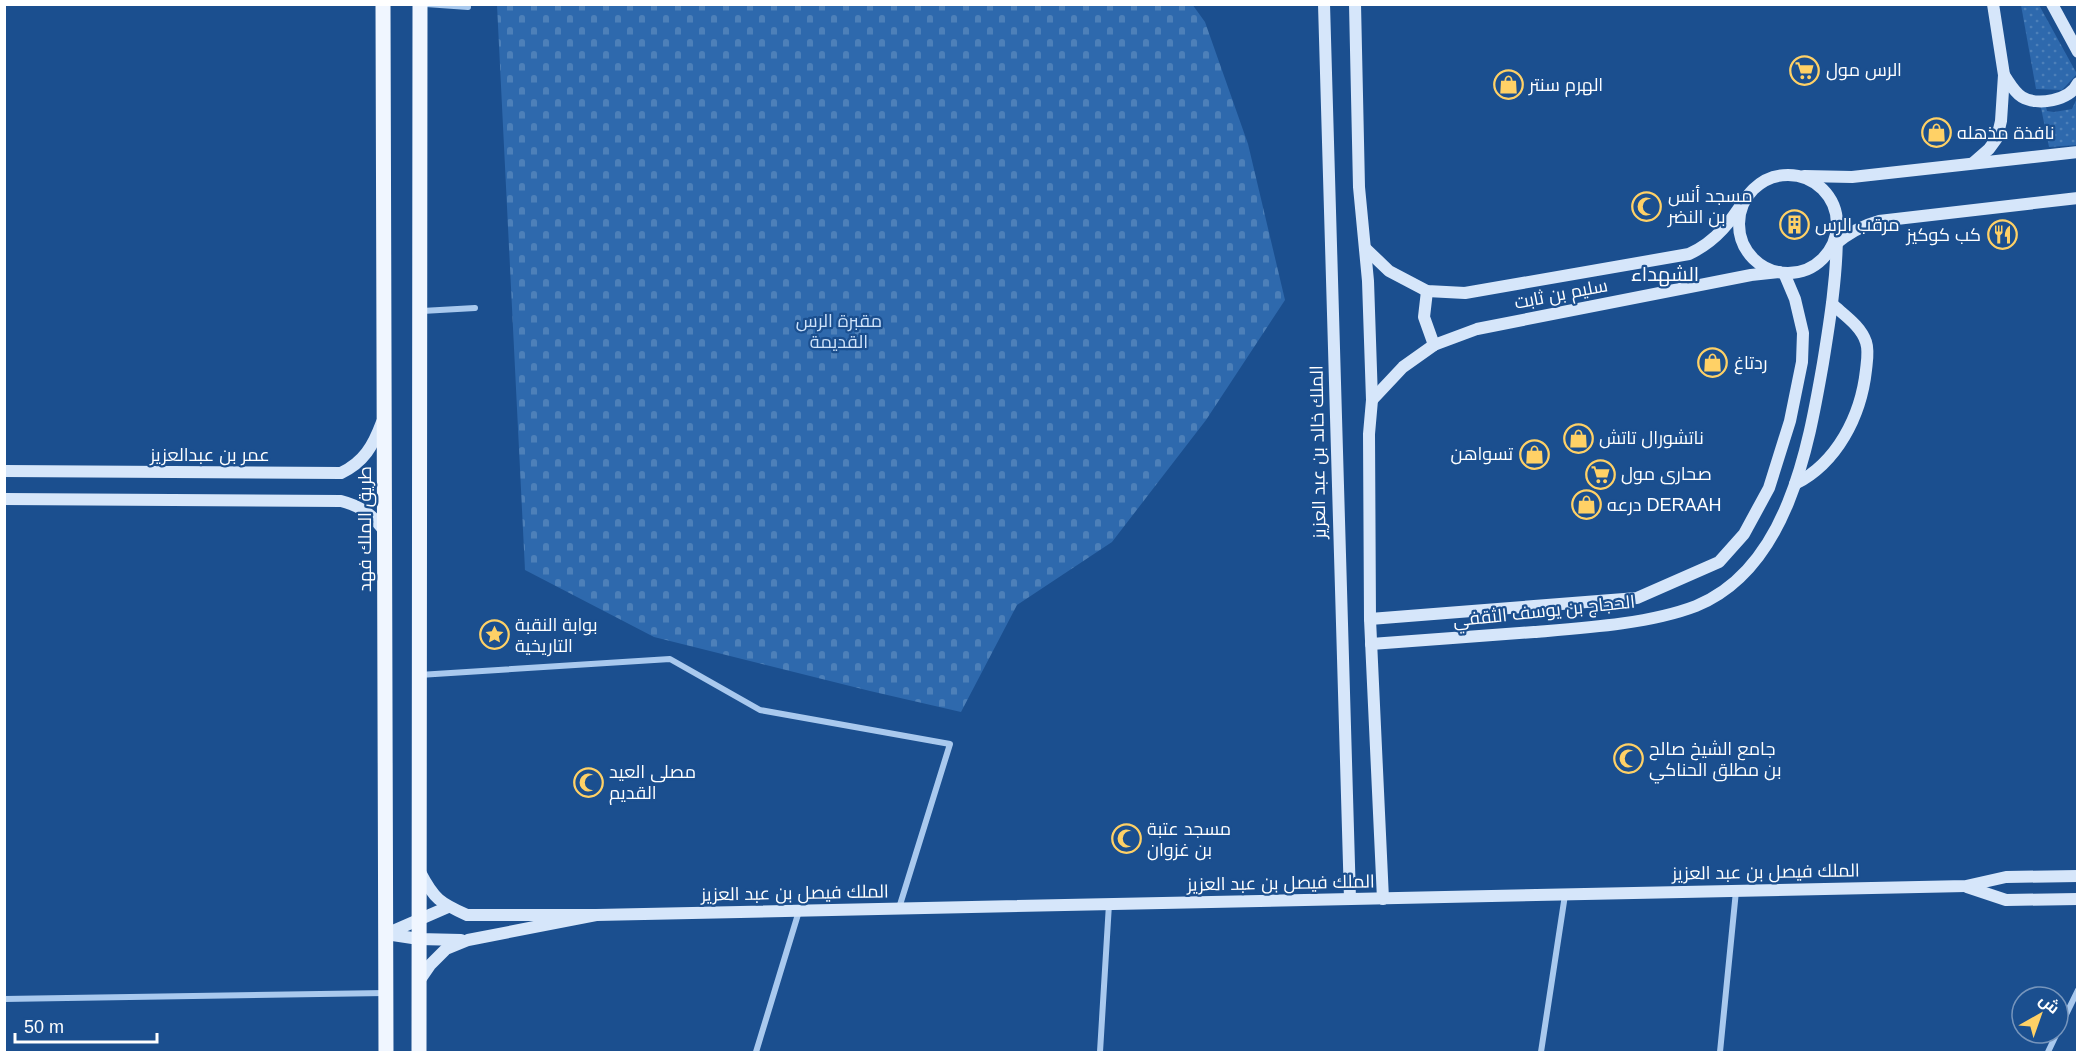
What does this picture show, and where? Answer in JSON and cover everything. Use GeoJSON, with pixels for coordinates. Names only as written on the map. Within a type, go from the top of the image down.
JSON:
{"type":"FeatureCollection","features":[{"type":"Feature","properties":{"kind":"main road","name":"طريق الملك فهد"},"geometry":{"type":"LineString","coordinates":[[383,4],[386,1053]]}},
{"type":"Feature","properties":{"kind":"main road"},"geometry":{"type":"LineString","coordinates":[[419,1053],[420,4]]}},
{"type":"Feature","properties":{"kind":"street"},"geometry":{"type":"LineString","coordinates":[[426,4],[468,7]]}},
{"type":"Feature","properties":{"kind":"street","name":"الملك خالد بن عبد العزيز"},"geometry":{"type":"LineString","coordinates":[[1324,4],[1350,899]]}},
{"type":"Feature","properties":{"kind":"street"},"geometry":{"type":"LineString","coordinates":[[1355,4],[1359,187],[1368,281],[1372,400],[1369,434],[1370,619],[1383,898]]}},
{"type":"Feature","properties":{"kind":"street"},"geometry":{"type":"LineString","coordinates":[[1973,164],[1997,138],[2001,121],[2004,75],[1993,4]]}},
{"type":"Feature","properties":{"kind":"street"},"geometry":{"type":"LineString","coordinates":[[2052,4],[2078,52]]}},
{"type":"Feature","properties":{"kind":"street"},"geometry":{"type":"LineString","coordinates":[[2004,75],[2013,89],[2023,97],[2033,100],[2049,101],[2064,96],[2076,88],[2078,83]]}},
{"type":"Feature","properties":{"kind":"street"},"geometry":{"type":"LineString","coordinates":[[2078,152],[1852,177],[1791,175],[1774,177],[1759,184],[1747,196],[1740,211],[1738,228],[1743,244],[1752,257],[1764,267],[1794,273],[1822,260],[1835,241],[1863,225],[1879,220],[2078,198]]}},
{"type":"Feature","properties":{"kind":"street"},"geometry":{"type":"LineString","coordinates":[[1791,175],[1807,179],[1821,188],[1832,202],[1837,216],[1835,241]]}},
{"type":"Feature","properties":{"kind":"street","name":"سليم بن ثابت"},"geometry":{"type":"LineString","coordinates":[[1365,248],[1389,271],[1427,291],[1465,293],[1689,254],[1705,247],[1719,235],[1747,196]]}},
{"type":"Feature","properties":{"kind":"street","name":"الحجاج بن يوسف الثقفي"},"geometry":{"type":"LineString","coordinates":[[1371,644],[1584,628],[1646,619],[1696,606],[1732,585],[1763,551],[1790,502],[1812,429],[1832,304],[1835,241]]}},
{"type":"Feature","properties":{"kind":"street","name":"سليم بن ثابت"},"geometry":{"type":"LineString","coordinates":[[1372,400],[1403,367],[1434,345],[1477,329],[1751,275],[1781,272]]}},
{"type":"Feature","properties":{"kind":"street","name":"الحجاج بن يوسف الثقفي"},"geometry":{"type":"LineString","coordinates":[[1370,619],[1637,598],[1719,562],[1744,534],[1769,488],[1790,421],[1802,362],[1803,333],[1795,300],[1781,272]]}},
{"type":"Feature","properties":{"kind":"street"},"geometry":{"type":"LineString","coordinates":[[1427,291],[1424,317],[1434,345]]}},
{"type":"Feature","properties":{"kind":"street"},"geometry":{"type":"LineString","coordinates":[[1795,484],[1820,468],[1838,446],[1854,418],[1863,389],[1868,351],[1866,342],[1853,323],[1832,304]]}},
{"type":"Feature","properties":{"kind":"street"},"geometry":{"type":"LineString","coordinates":[[420,311],[475,308]]}},
{"type":"Feature","properties":{"kind":"street","name":"عمر بن عبدالعزيز"},"geometry":{"type":"LineString","coordinates":[[4,471],[341,473],[357,466],[370,449],[384,416]]}},
{"type":"Feature","properties":{"kind":"street"},"geometry":{"type":"LineString","coordinates":[[4,499],[341,501],[354,504],[367,511],[385,532]]}},
{"type":"Feature","properties":{"kind":"street"},"geometry":{"type":"LineString","coordinates":[[419,675],[670,659],[760,710],[950,744],[899,909]]}},
{"type":"Feature","properties":{"kind":"street"},"geometry":{"type":"LineString","coordinates":[[419,871],[435,898],[448,907],[467,915],[596,915]]}},
{"type":"Feature","properties":{"kind":"street","name":"الملك فيصل بن عبد العزيز"},"geometry":{"type":"LineString","coordinates":[[596,915],[1966,886],[2006,877],[2078,876]]}},
{"type":"Feature","properties":{"kind":"street","name":"الملك فيصل بن عبد العزيز"},"geometry":{"type":"LineString","coordinates":[[1966,886],[2006,900],[2078,899]]}},
{"type":"Feature","properties":{"kind":"street"},"geometry":{"type":"LineString","coordinates":[[1720,1053],[1736,891]]}},
{"type":"Feature","properties":{"kind":"street"},"geometry":{"type":"LineString","coordinates":[[1541,1053],[1565,895]]}},
{"type":"Feature","properties":{"kind":"street"},"geometry":{"type":"LineString","coordinates":[[1101,1053],[1109,904]]}},
{"type":"Feature","properties":{"kind":"street"},"geometry":{"type":"LineString","coordinates":[[386,934],[448,907]]}},
{"type":"Feature","properties":{"kind":"street"},"geometry":{"type":"LineString","coordinates":[[756,1053],[799,911]]}},
{"type":"Feature","properties":{"kind":"street"},"geometry":{"type":"LineString","coordinates":[[419,981],[430,965],[446,949],[468,940],[596,915]]}},
{"type":"Feature","properties":{"kind":"street"},"geometry":{"type":"LineString","coordinates":[[386,934],[419,939],[468,940]]}},
{"type":"Feature","properties":{"kind":"street"},"geometry":{"type":"LineString","coordinates":[[2070,1006],[2078,990]]}},
{"type":"Feature","properties":{"kind":"street"},"geometry":{"type":"LineString","coordinates":[[4,999],[386,993]]}},
{"type":"Feature","properties":{"kind":"green space","name":"مقبرة الرس القديمة"},"geometry":{"type":"Polygon","coordinates":[[[1192,4],[1205,22],[1248,144],[1285,300],[1206,420],[1112,542],[1017,605],[961,712],[654,637],[525,570],[497,5],[1192,4]]]}},
{"type":"Feature","properties":{"kind":"green space"},"geometry":{"type":"Polygon","coordinates":[[[2021,5],[2039,5],[2077,74],[2062,90],[2036,89],[2021,5]]]}},
{"type":"Feature","properties":{"kind":"green space"},"geometry":{"type":"Polygon","coordinates":[[[2077,98],[2077,145],[2049,147],[2040,103],[2045,103],[2047,111],[2054,112],[2072,109],[2077,98]]]}},
{"type":"Feature","properties":{"kind":"place","name":"الرس مول"},"geometry":{"type":"Point","coordinates":[1805,70]}},
{"type":"Feature","properties":{"kind":"place","name":"الهرم سنتر"},"geometry":{"type":"Point","coordinates":[1508,85]}},
{"type":"Feature","properties":{"kind":"place","name":"نافذة مذهله"},"geometry":{"type":"Point","coordinates":[1936,133]}},
{"type":"Feature","properties":{"kind":"place","name":"مسجد أنس بن النضر"},"geometry":{"type":"Point","coordinates":[1647,206]}},
{"type":"Feature","properties":{"kind":"place","name":"مرقب الرس"},"geometry":{"type":"Point","coordinates":[1794,225]}},
{"type":"Feature","properties":{"kind":"place","name":"كب كوكيز"},"geometry":{"type":"Point","coordinates":[2002,235]}},
{"type":"Feature","properties":{"kind":"place","name":"ردتاغ"},"geometry":{"type":"Point","coordinates":[1713,363]}},
{"type":"Feature","properties":{"kind":"place","name":"ناتشورال تاتش"},"geometry":{"type":"Point","coordinates":[1578,438]}},
{"type":"Feature","properties":{"kind":"place","name":"تسواهن"},"geometry":{"type":"Point","coordinates":[1534,454]}},
{"type":"Feature","properties":{"kind":"place","name":"صحارى مول"},"geometry":{"type":"Point","coordinates":[1600,474]}},
{"type":"Feature","properties":{"kind":"place","name":"درعه DERAAH"},"geometry":{"type":"Point","coordinates":[1586,505]}},
{"type":"Feature","properties":{"kind":"place","name":"بوابة النقبة التاريخية"},"geometry":{"type":"Point","coordinates":[494,635]}},
{"type":"Feature","properties":{"kind":"place","name":"جامع الشيخ صالح بن مطلق الحناكي"},"geometry":{"type":"Point","coordinates":[1628,759]}},
{"type":"Feature","properties":{"kind":"place","name":"مصلى العيد القديم"},"geometry":{"type":"Point","coordinates":[588,782]}},
{"type":"Feature","properties":{"kind":"place","name":"مسجد عتبة بن غزوان"},"geometry":{"type":"Point","coordinates":[1126,839]}},
{"type":"Feature","properties":{"kind":"district","name":"الشهداء"},"geometry":{"type":"Point","coordinates":[1665,274]}}]}
